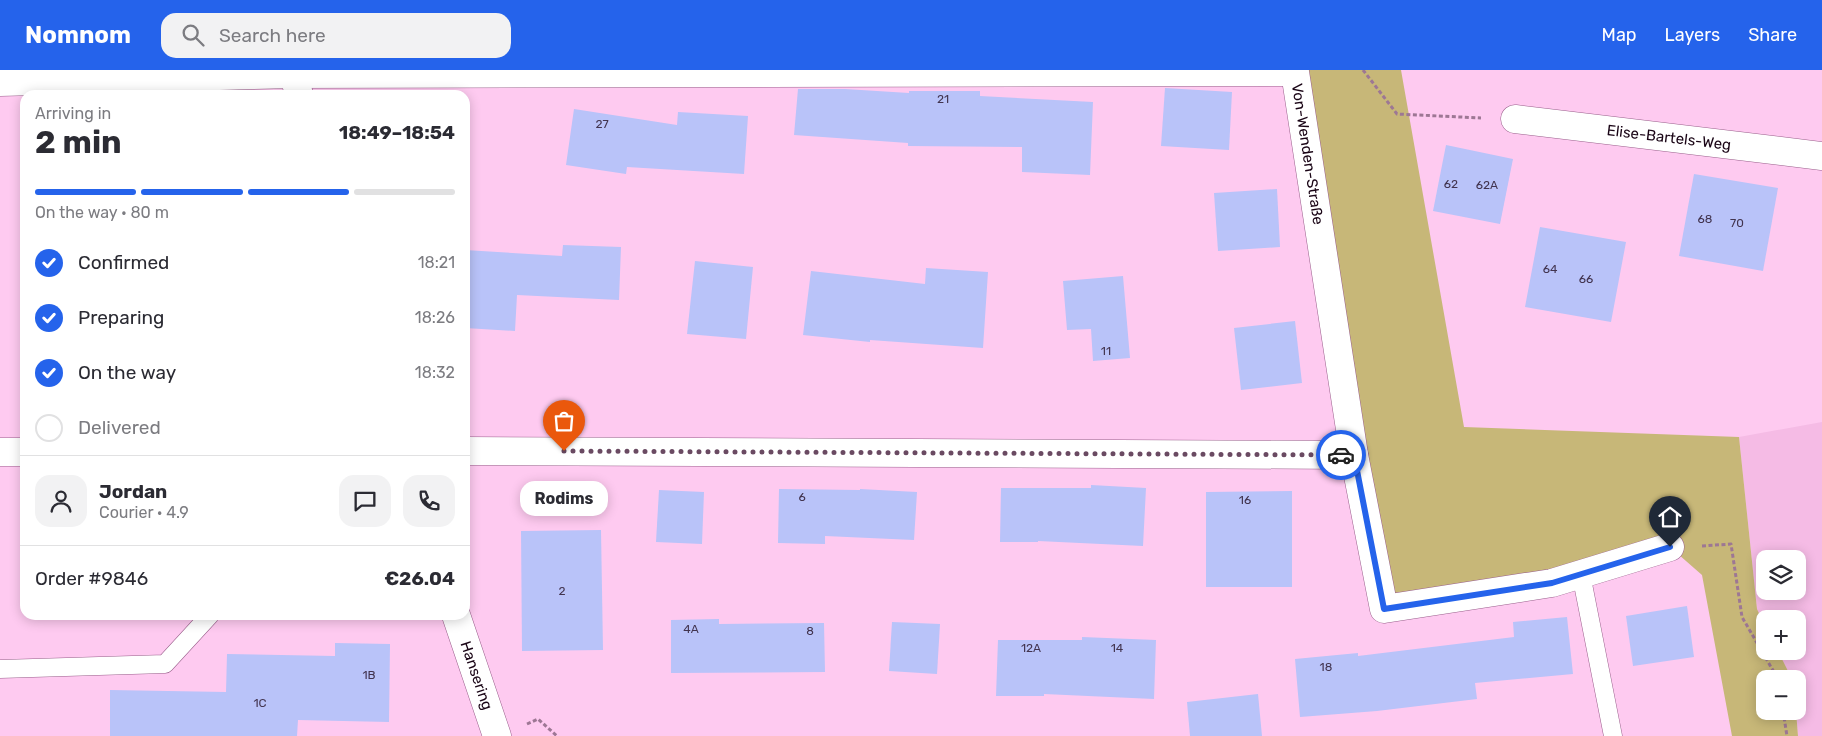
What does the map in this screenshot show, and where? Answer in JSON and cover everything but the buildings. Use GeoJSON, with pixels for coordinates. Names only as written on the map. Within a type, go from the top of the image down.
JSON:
{"type":"FeatureCollection","features":[{"type":"Feature","properties":{"kind":"street","name":"Von-Wenden-Straße"},"geometry":{"type":"LineString","coordinates":[[295,80],[1295,72],[1354,455],[1384,609],[1552,583],[1670,547]]}},
{"type":"Feature","properties":{"kind":"street"},"geometry":{"type":"LineString","coordinates":[[0,82],[295,80]]}},
{"type":"Feature","properties":{"kind":"street","name":"Elise-Bartels-Weg"},"geometry":{"type":"LineString","coordinates":[[1515,119],[1822,156]]}},
{"type":"Feature","properties":{"kind":"street"},"geometry":{"type":"LineString","coordinates":[[470,451],[1354,455]]}},
{"type":"Feature","properties":{"kind":"street"},"geometry":{"type":"LineString","coordinates":[[0,452],[20,452]]}},
{"type":"Feature","properties":{"kind":"street","name":"Hansering"},"geometry":{"type":"LineString","coordinates":[[458,620],[497,736]]}},
{"type":"Feature","properties":{"kind":"lane"},"geometry":{"type":"LineString","coordinates":[[1581,574],[1613,736]]}},
{"type":"Feature","properties":{"kind":"lane"},"geometry":{"type":"LineString","coordinates":[[0,669],[165,664],[205,620]]}},
{"type":"Feature","properties":{"kind":"path"},"geometry":{"type":"LineString","coordinates":[[1363,70],[1397,114],[1515,119]]}},
{"type":"Feature","properties":{"kind":"path"},"geometry":{"type":"LineString","coordinates":[[1670,547],[1731,544],[1742,617],[1773,670]]}},
{"type":"Feature","properties":{"kind":"path"},"geometry":{"type":"LineString","coordinates":[[1784,720],[1787,736]]}},
{"type":"Feature","properties":{"kind":"shaded area"},"geometry":{"type":"Polygon","coordinates":[[[1296,70],[1401,70],[1464,427],[1739,437],[1757,610],[1756,660],[1782,660],[1788,670],[1756,670],[1756,720],[1797,720],[1798,736],[1732,736],[1702,575],[1670,547],[1384,609],[1296,70]]]}},
{"type":"Feature","properties":{"kind":"shaded area"},"geometry":{"type":"Polygon","coordinates":[[[1822,422],[1822,736],[1798,736],[1797,720],[1806,720],[1806,670],[1788,670],[1782,660],[1806,660],[1806,610],[1757,610],[1756,600],[1806,600],[1806,550],[1756,550],[1756,599],[1739,437],[1822,422]]]}},
{"type":"Feature","properties":{"kind":"way so far"},"geometry":{"type":"LineString","coordinates":[[564,451],[1341,455]]}},
{"type":"Feature","properties":{"kind":"place","name":"Rodims"},"geometry":{"type":"Point","coordinates":[564,451]}},
{"type":"Feature","properties":{"kind":"route"},"geometry":{"type":"LineString","coordinates":[[1341,455],[1354,455],[1384,609],[1552,583],[1670,547]]}}]}
